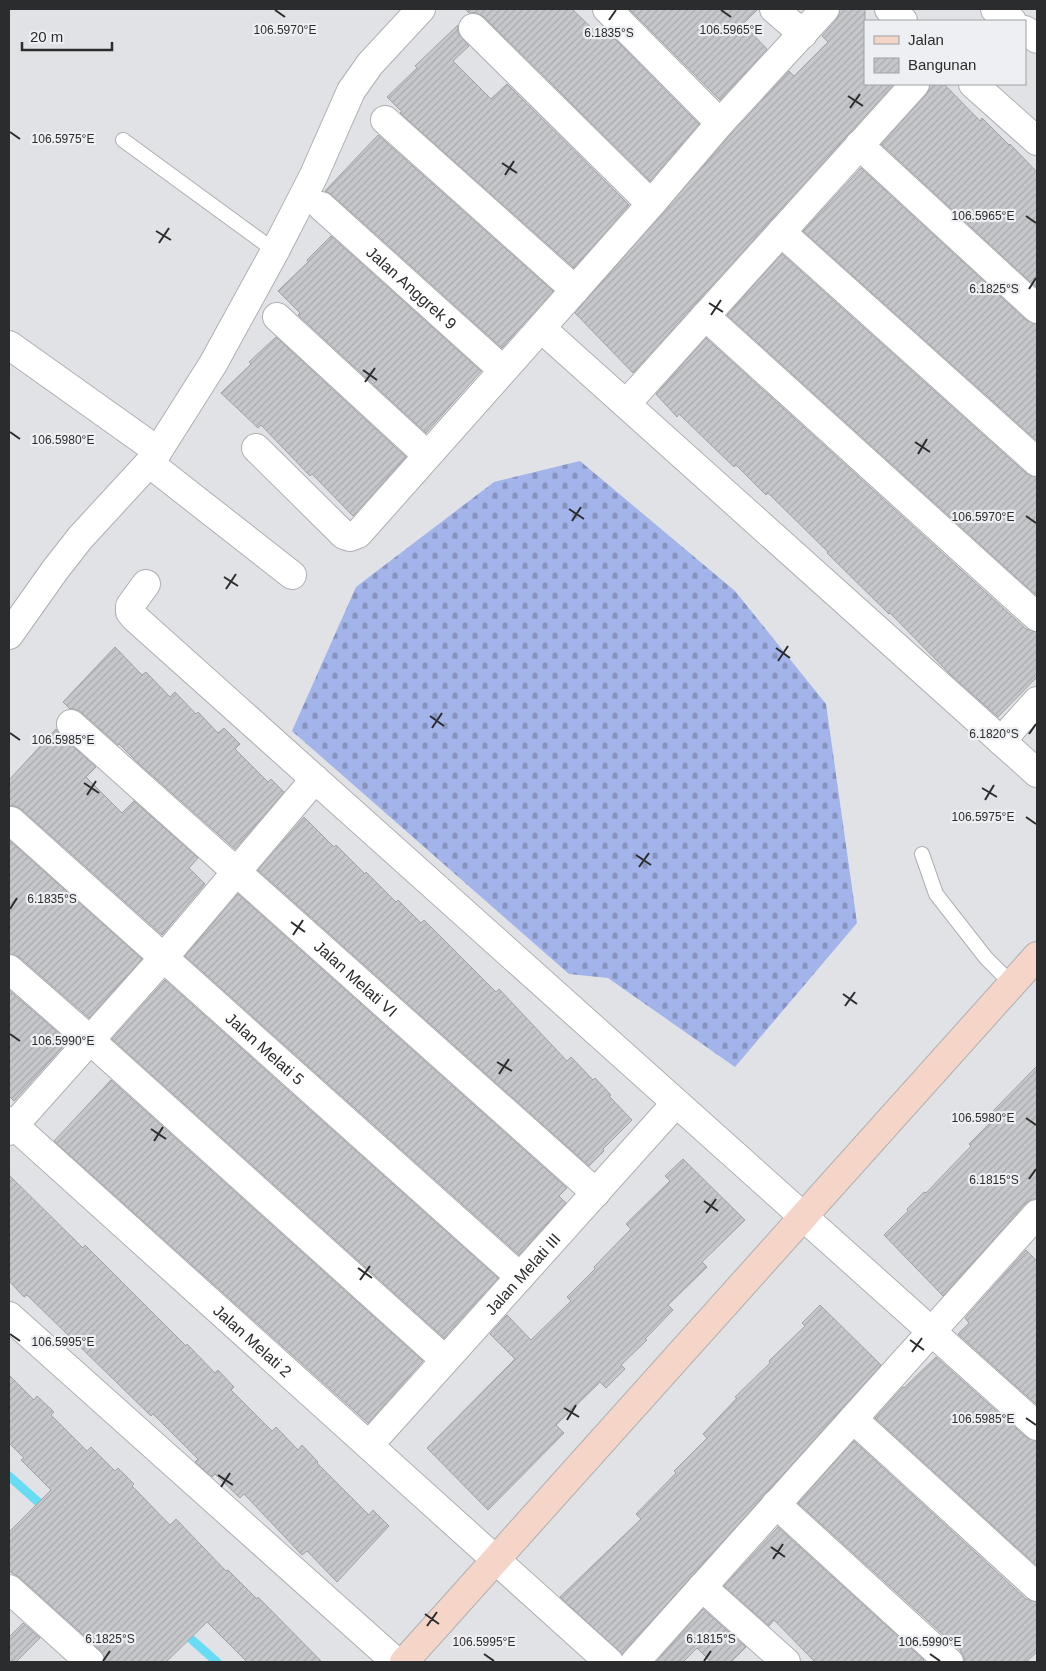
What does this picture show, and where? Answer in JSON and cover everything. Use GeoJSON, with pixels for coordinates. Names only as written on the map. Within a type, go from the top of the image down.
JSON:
{"type":"FeatureCollection","features":[{"type":"Feature","properties":{"kind":"street"},"geometry":{"type":"LineString","coordinates":[[9,635],[54,570],[80,538],[154,457],[213,364],[275,251],[314,176],[351,91],[370,64],[421,9]]}},
{"type":"Feature","properties":{"kind":"street"},"geometry":{"type":"LineString","coordinates":[[606,9],[720,123]]}},
{"type":"Feature","properties":{"kind":"street"},"geometry":{"type":"LineString","coordinates":[[774,9],[802,34]]}},
{"type":"Feature","properties":{"kind":"street"},"geometry":{"type":"LineString","coordinates":[[256,448],[344,535],[350,537],[358,534],[651,204],[720,123],[825,9]]}},
{"type":"Feature","properties":{"kind":"street"},"geometry":{"type":"LineString","coordinates":[[889,9],[902,20]]}},
{"type":"Feature","properties":{"kind":"street"},"geometry":{"type":"LineString","coordinates":[[995,9],[1011,20]]}},
{"type":"Feature","properties":{"kind":"street"},"geometry":{"type":"LineString","coordinates":[[473,28],[651,204]]}},
{"type":"Feature","properties":{"kind":"street"},"geometry":{"type":"LineString","coordinates":[[1026,31],[1037,39]]}},
{"type":"Feature","properties":{"kind":"street"},"geometry":{"type":"LineString","coordinates":[[626,404],[914,85]]}},
{"type":"Feature","properties":{"kind":"street"},"geometry":{"type":"LineString","coordinates":[[974,85],[1037,141]]}},
{"type":"Feature","properties":{"kind":"street"},"geometry":{"type":"LineString","coordinates":[[385,120],[575,290]]}},
{"type":"Feature","properties":{"kind":"street"},"geometry":{"type":"LineString","coordinates":[[859,145],[1037,309]]}},
{"type":"Feature","properties":{"kind":"street","name":"Jalan Anggrek 9"},"geometry":{"type":"LineString","coordinates":[[320,206],[503,370]]}},
{"type":"Feature","properties":{"kind":"street"},"geometry":{"type":"LineString","coordinates":[[781,232],[1037,462]]}},
{"type":"Feature","properties":{"kind":"street"},"geometry":{"type":"LineString","coordinates":[[705,316],[1037,617]]}},
{"type":"Feature","properties":{"kind":"street"},"geometry":{"type":"LineString","coordinates":[[277,317],[427,455]]}},
{"type":"Feature","properties":{"kind":"street"},"geometry":{"type":"LineString","coordinates":[[541,328],[1037,773]]}},
{"type":"Feature","properties":{"kind":"street"},"geometry":{"type":"LineString","coordinates":[[9,345],[154,457],[292,575]]}},
{"type":"Feature","properties":{"kind":"street"},"geometry":{"type":"LineString","coordinates":[[146,584],[130,606],[130,612],[134,617],[1037,1426]]}},
{"type":"Feature","properties":{"kind":"street"},"geometry":{"type":"LineString","coordinates":[[1001,741],[1037,701]]}},
{"type":"Feature","properties":{"kind":"street","name":"Jalan Melati VI"},"geometry":{"type":"LineString","coordinates":[[71,724],[596,1193]]}},
{"type":"Feature","properties":{"kind":"street"},"geometry":{"type":"LineString","coordinates":[[10,1126],[165,956],[235,871],[315,779]]}},
{"type":"Feature","properties":{"kind":"street","name":"Jalan Melati 5"},"geometry":{"type":"LineString","coordinates":[[11,820],[165,956],[520,1277]]}},
{"type":"Feature","properties":{"kind":"street"},"geometry":{"type":"LineString","coordinates":[[404,1662],[1037,956]]}},
{"type":"Feature","properties":{"kind":"street"},"geometry":{"type":"LineString","coordinates":[[9,969],[445,1360]]}},
{"type":"Feature","properties":{"kind":"street","name":"Jalan Melati III"},"geometry":{"type":"LineString","coordinates":[[369,1445],[676,1103]]}},
{"type":"Feature","properties":{"kind":"street","name":"Jalan Melati 2"},"geometry":{"type":"LineString","coordinates":[[10,1126],[369,1445],[609,1662]]}},
{"type":"Feature","properties":{"kind":"street"},"geometry":{"type":"LineString","coordinates":[[635,1662],[931,1332],[1032,1231]]}},
{"type":"Feature","properties":{"kind":"street"},"geometry":{"type":"LineString","coordinates":[[9,1316],[396,1662]]}},
{"type":"Feature","properties":{"kind":"street"},"geometry":{"type":"LineString","coordinates":[[853,1418],[1037,1586]]}},
{"type":"Feature","properties":{"kind":"street"},"geometry":{"type":"LineString","coordinates":[[776,1504],[948,1662]]}},
{"type":"Feature","properties":{"kind":"street"},"geometry":{"type":"LineString","coordinates":[[702,1587],[786,1662]]}},
{"type":"Feature","properties":{"kind":"street"},"geometry":{"type":"LineString","coordinates":[[9,1589],[90,1662]]}},
{"type":"Feature","properties":{"kind":"lane"},"geometry":{"type":"LineString","coordinates":[[122,140],[275,251]]}},
{"type":"Feature","properties":{"kind":"lane"},"geometry":{"type":"LineString","coordinates":[[922,854],[936,894],[986,958],[1012,984]]}},
{"type":"Feature","properties":{"kind":"green space"},"geometry":{"type":"Polygon","coordinates":[[[580,461],[735,591],[826,704],[857,923],[735,1067],[608,978],[569,974],[292,731],[356,587],[494,482],[580,461]]]}},
{"type":"Feature","properties":{"kind":"building"},"geometry":{"type":"Polygon","coordinates":[[[465,9],[572,9],[601,37],[607,31],[699,124],[650,181],[484,17],[477,13],[469,13],[465,9]]]}},
{"type":"Feature","properties":{"kind":"building"},"geometry":{"type":"Polygon","coordinates":[[[629,9],[758,9],[743,24],[767,49],[720,100],[629,9]]]}},
{"type":"Feature","properties":{"kind":"building"},"geometry":{"type":"Polygon","coordinates":[[[840,9],[865,9],[864,85],[893,85],[633,373],[575,313],[732,133],[789,71],[794,76],[828,42],[822,36],[837,19],[840,9]]]}},
{"type":"Feature","properties":{"kind":"building"},"geometry":{"type":"Polygon","coordinates":[[[458,25],[458,33],[469,46],[453,61],[491,99],[507,84],[629,205],[574,268],[400,113],[402,112],[387,97],[417,68],[415,66],[458,25]]]}},
{"type":"Feature","properties":{"kind":"building"},"geometry":{"type":"Polygon","coordinates":[[[930,85],[945,85],[980,121],[982,118],[1037,172],[1037,288],[881,144],[927,94],[930,85]]]}},
{"type":"Feature","properties":{"kind":"building"},"geometry":{"type":"Polygon","coordinates":[[[378,135],[553,291],[502,348],[331,194],[325,191],[378,135]]]}},
{"type":"Feature","properties":{"kind":"building"},"geometry":{"type":"Polygon","coordinates":[[[861,168],[1026,320],[1037,324],[1037,441],[803,231],[861,168]]]}},
{"type":"Feature","properties":{"kind":"building"},"geometry":{"type":"Polygon","coordinates":[[[331,236],[481,371],[426,433],[298,315],[300,313],[278,291],[331,236]]]}},
{"type":"Feature","properties":{"kind":"building"},"geometry":{"type":"Polygon","coordinates":[[[782,254],[1027,474],[1037,477],[1037,596],[727,315],[782,254]]]}},
{"type":"Feature","properties":{"kind":"building"},"geometry":{"type":"Polygon","coordinates":[[[276,337],[406,457],[353,516],[312,474],[310,476],[261,425],[258,428],[221,393],[251,364],[249,362],[276,337]]]}},
{"type":"Feature","properties":{"kind":"building"},"geometry":{"type":"Polygon","coordinates":[[[706,338],[1026,629],[1037,632],[1037,677],[998,717],[950,674],[768,493],[766,495],[736,465],[734,467],[679,414],[677,417],[656,394],[706,338]]]}},
{"type":"Feature","properties":{"kind":"building"},"geometry":{"type":"Polygon","coordinates":[[[115,647],[142,675],[146,672],[170,697],[175,692],[218,733],[224,728],[240,744],[235,749],[268,782],[271,779],[284,792],[235,849],[119,744],[81,712],[70,709],[63,702],[115,647]]]}},
{"type":"Feature","properties":{"kind":"building"},"geometry":{"type":"Polygon","coordinates":[[[56,729],[61,736],[96,767],[86,777],[122,813],[134,801],[198,858],[189,868],[205,884],[162,935],[21,809],[9,806],[9,780],[56,729]]]}},
{"type":"Feature","properties":{"kind":"building"},"geometry":{"type":"Polygon","coordinates":[[[304,817],[334,847],[336,845],[365,874],[366,872],[396,902],[398,900],[421,923],[424,920],[496,992],[499,989],[567,1061],[571,1057],[593,1080],[595,1078],[632,1120],[589,1166],[258,870],[304,817]]]}},
{"type":"Feature","properties":{"kind":"building"},"geometry":{"type":"Polygon","coordinates":[[[9,840],[142,959],[89,1018],[19,957],[9,954],[9,840]]]}},
{"type":"Feature","properties":{"kind":"building"},"geometry":{"type":"Polygon","coordinates":[[[238,894],[567,1188],[559,1196],[566,1203],[519,1255],[185,956],[238,894]]]}},
{"type":"Feature","properties":{"kind":"building"},"geometry":{"type":"Polygon","coordinates":[[[165,980],[498,1278],[444,1338],[112,1039],[165,980]]]}},
{"type":"Feature","properties":{"kind":"building"},"geometry":{"type":"Polygon","coordinates":[[[9,990],[68,1041],[14,1101],[9,1096],[9,990]]]}},
{"type":"Feature","properties":{"kind":"building"},"geometry":{"type":"Polygon","coordinates":[[[1037,1066],[1037,1199],[1032,1199],[1025,1204],[943,1296],[884,1235],[908,1211],[907,1209],[924,1192],[926,1193],[971,1146],[969,1144],[994,1119],[990,1114],[1037,1066]]]}},
{"type":"Feature","properties":{"kind":"building"},"geometry":{"type":"Polygon","coordinates":[[[111,1080],[423,1361],[368,1423],[54,1141],[111,1080]]]}},
{"type":"Feature","properties":{"kind":"building"},"geometry":{"type":"Polygon","coordinates":[[[683,1159],[745,1220],[702,1262],[707,1267],[668,1305],[673,1310],[645,1339],[647,1340],[621,1365],[625,1369],[606,1388],[600,1382],[556,1425],[564,1433],[488,1510],[427,1448],[515,1359],[490,1334],[507,1315],[531,1340],[571,1301],[567,1297],[631,1229],[626,1224],[670,1181],[665,1176],[683,1159]]]}},
{"type":"Feature","properties":{"kind":"building"},"geometry":{"type":"Polygon","coordinates":[[[9,1175],[83,1248],[85,1245],[186,1346],[187,1344],[215,1373],[218,1370],[234,1387],[231,1390],[272,1431],[276,1427],[298,1450],[302,1445],[317,1463],[369,1515],[373,1510],[389,1526],[337,1582],[307,1551],[302,1555],[244,1494],[240,1498],[215,1474],[212,1477],[195,1462],[198,1459],[153,1414],[151,1416],[27,1295],[24,1297],[9,1281],[9,1175]]]}},
{"type":"Feature","properties":{"kind":"building"},"geometry":{"type":"Polygon","coordinates":[[[1026,1250],[1037,1261],[1037,1405],[958,1334],[969,1323],[965,1318],[1026,1250]]]}},
{"type":"Feature","properties":{"kind":"building"},"geometry":{"type":"Polygon","coordinates":[[[820,1305],[881,1365],[622,1654],[560,1597],[641,1519],[636,1514],[676,1473],[674,1471],[707,1438],[703,1434],[737,1398],[735,1397],[770,1363],[769,1361],[805,1326],[802,1323],[820,1305]]]}},
{"type":"Feature","properties":{"kind":"building"},"geometry":{"type":"Polygon","coordinates":[[[936,1357],[1027,1438],[1037,1441],[1037,1566],[875,1418],[903,1387],[936,1357]]]}},
{"type":"Feature","properties":{"kind":"building"},"geometry":{"type":"Polygon","coordinates":[[[9,1375],[34,1400],[37,1396],[54,1412],[51,1415],[87,1451],[91,1447],[115,1471],[118,1468],[134,1484],[132,1486],[170,1525],[176,1519],[226,1571],[228,1570],[257,1599],[258,1597],[322,1662],[247,1662],[207,1622],[166,1662],[107,1662],[100,1650],[19,1577],[9,1571],[9,1532],[51,1490],[21,1460],[24,1458],[9,1443],[9,1375]]]}},
{"type":"Feature","properties":{"kind":"building"},"geometry":{"type":"Polygon","coordinates":[[[854,1441],[1026,1599],[1037,1602],[1037,1652],[1026,1662],[964,1662],[964,1657],[960,1650],[798,1503],[854,1441]]]}},
{"type":"Feature","properties":{"kind":"building"},"geometry":{"type":"Polygon","coordinates":[[[778,1527],[924,1660],[922,1662],[815,1662],[774,1620],[769,1626],[724,1586],[778,1527]]]}},
{"type":"Feature","properties":{"kind":"building"},"geometry":{"type":"Polygon","coordinates":[[[703,1609],[746,1647],[731,1662],[711,1662],[697,1648],[683,1662],[656,1662],[703,1609]]]}},
{"type":"Feature","properties":{"kind":"building"},"geometry":{"type":"Polygon","coordinates":[[[23,1623],[40,1638],[16,1662],[9,1662],[9,1637],[23,1623]]]}},
{"type":"Feature","properties":{"kind":"waterway"},"geometry":{"type":"LineString","coordinates":[[9,1476],[46,1509]]}},
{"type":"Feature","properties":{"kind":"waterway"},"geometry":{"type":"LineString","coordinates":[[182,1631],[217,1662]]}}]}
